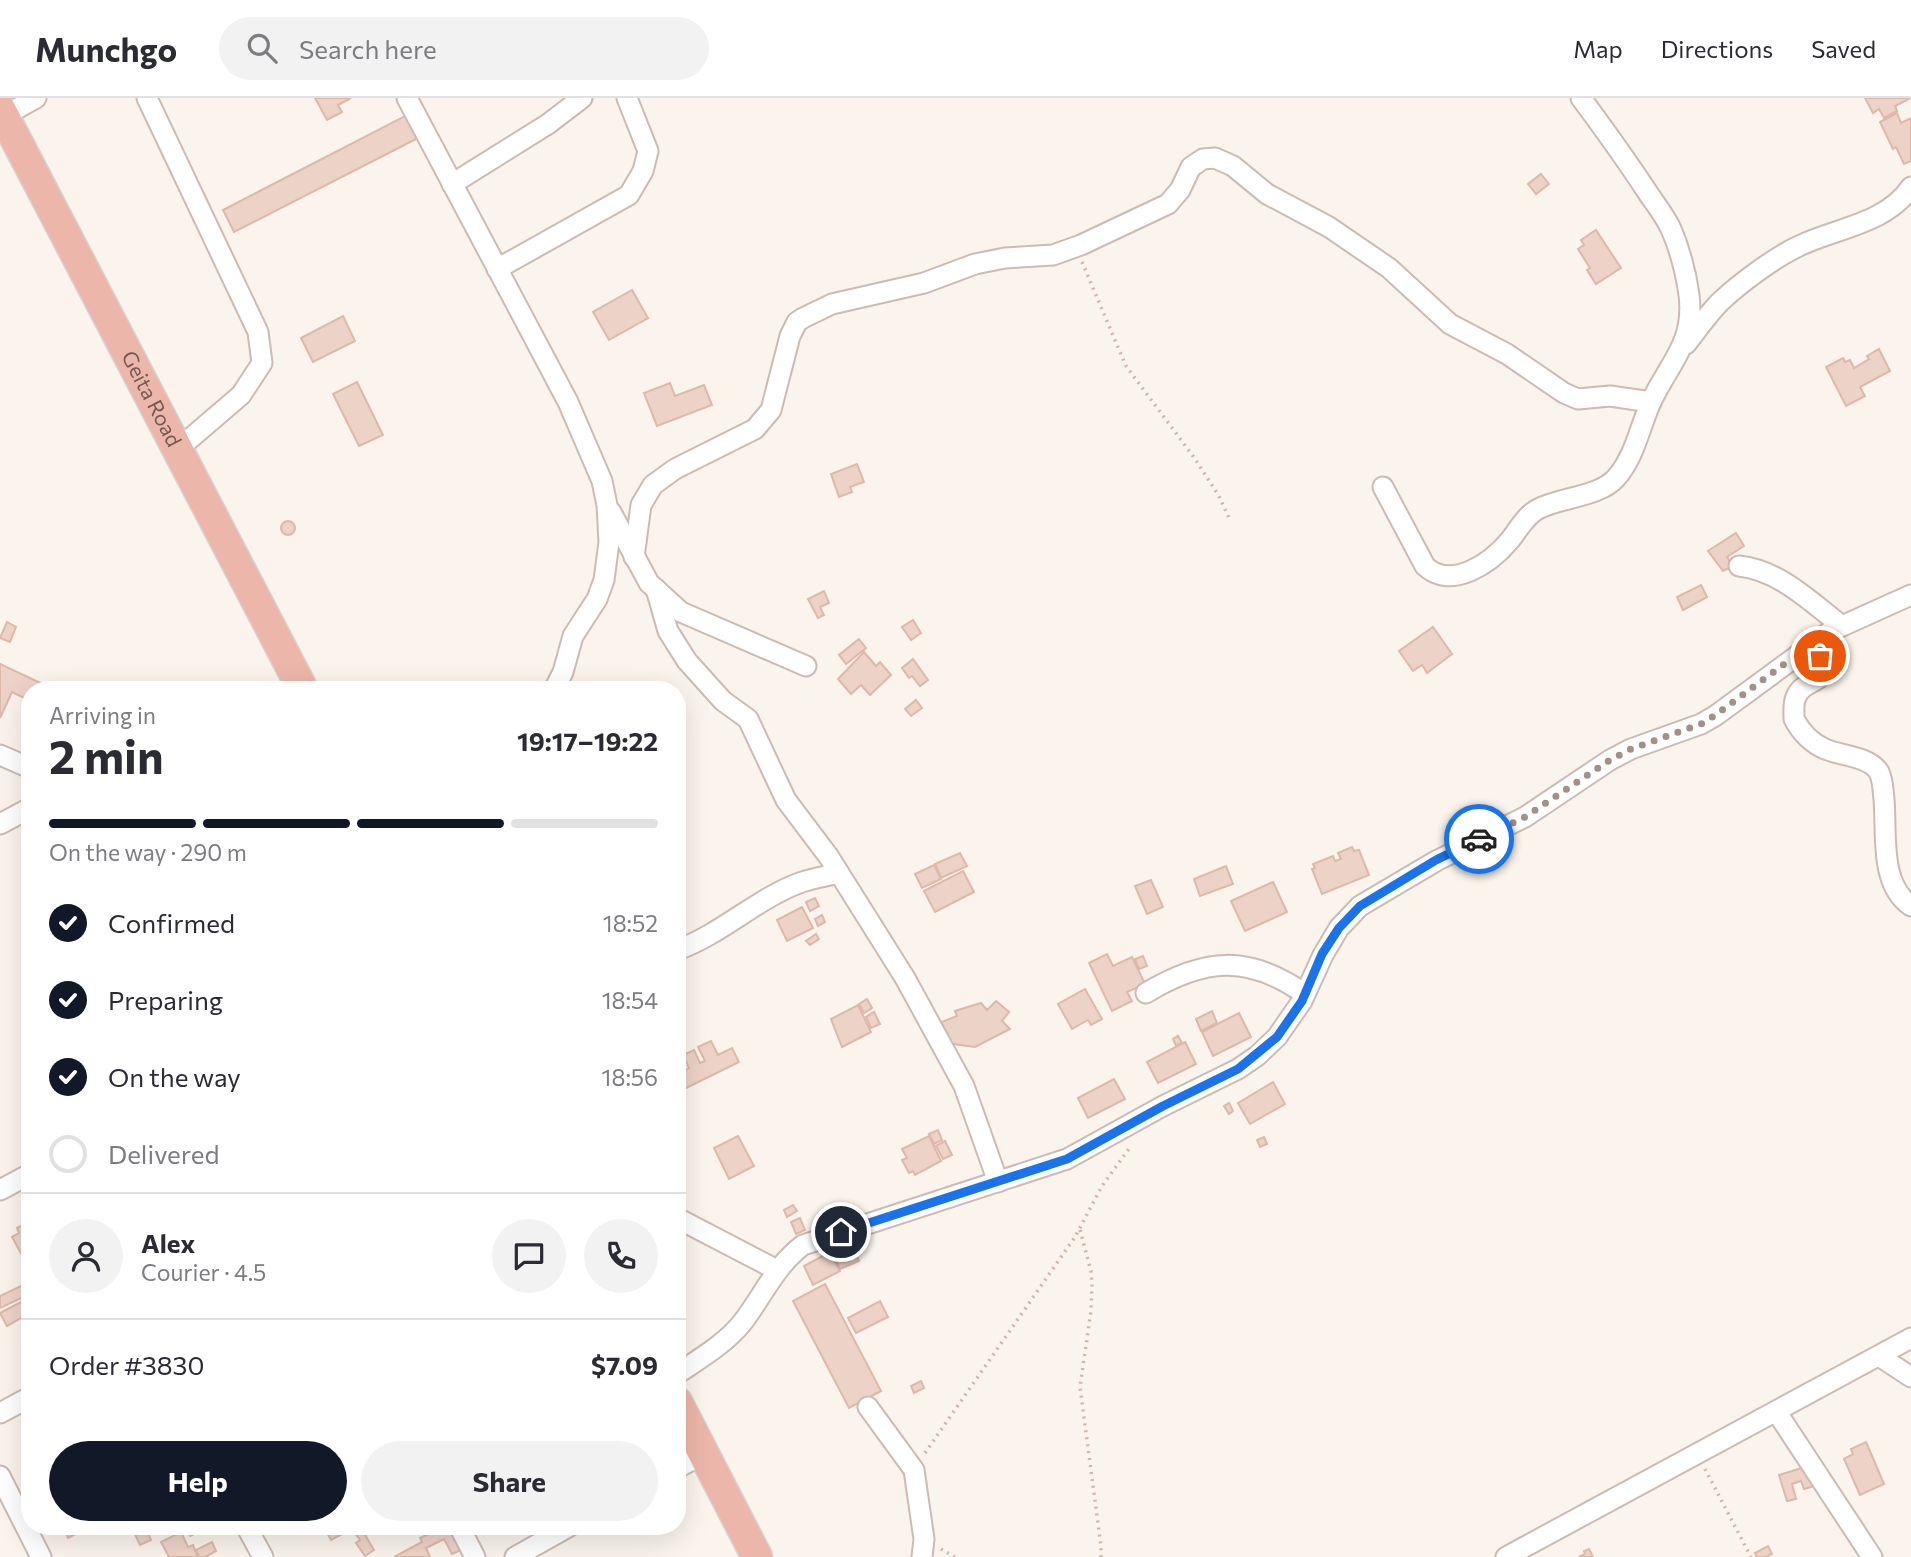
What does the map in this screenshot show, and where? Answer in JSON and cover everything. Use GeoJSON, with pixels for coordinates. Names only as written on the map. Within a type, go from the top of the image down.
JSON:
{"type":"FeatureCollection","features":[{"type":"Feature","properties":{"kind":"highway","name":"Geita Road"},"geometry":{"type":"LineString","coordinates":[[2,112],[298,681]]}},
{"type":"Feature","properties":{"kind":"highway"},"geometry":{"type":"LineString","coordinates":[[686,1419],[757,1557]]}},
{"type":"Feature","properties":{"kind":"street"},"geometry":{"type":"LineString","coordinates":[[2,112],[36,98]]}},
{"type":"Feature","properties":{"kind":"street"},"geometry":{"type":"LineString","coordinates":[[147,98],[258,332],[262,363],[240,395],[178,449]]}},
{"type":"Feature","properties":{"kind":"street"},"geometry":{"type":"LineString","coordinates":[[407,98],[568,401],[602,481],[607,505],[609,542],[604,580],[597,599],[573,636],[558,681]]}},
{"type":"Feature","properties":{"kind":"street"},"geometry":{"type":"LineString","coordinates":[[452,184],[548,124],[582,98]]}},
{"type":"Feature","properties":{"kind":"street"},"geometry":{"type":"LineString","coordinates":[[1581,98],[1626,159],[1673,235],[1680,252],[1689,297],[1689,324],[1683,348]]}},
{"type":"Feature","properties":{"kind":"street"},"geometry":{"type":"LineString","coordinates":[[497,269],[629,195],[643,171],[648,151],[632,102]]}},
{"type":"Feature","properties":{"kind":"street"},"geometry":{"type":"LineString","coordinates":[[634,557],[641,505],[653,485],[676,469],[755,429],[771,410],[790,336],[797,322],[832,304],[924,283],[975,264],[1005,258],[1054,255],[1076,247],[1168,204],[1174,199],[1196,161],[1215,158],[1233,166],[1267,194],[1329,227],[1389,268],[1450,324],[1507,354],[1564,393],[1578,399],[1610,396],[1651,402]]}},
{"type":"Feature","properties":{"kind":"street"},"geometry":{"type":"LineString","coordinates":[[1383,487],[1425,566],[1440,576],[1458,576],[1488,560],[1509,541],[1524,520],[1539,508],[1601,490],[1609,485],[1633,455],[1651,402],[1683,348],[1719,303],[1797,247],[1864,222],[1893,207],[1911,187]]}},
{"type":"Feature","properties":{"kind":"street"},"geometry":{"type":"LineString","coordinates":[[607,505],[649,583],[681,612],[806,666]]}},
{"type":"Feature","properties":{"kind":"street"},"geometry":{"type":"LineString","coordinates":[[1739,566],[1753,568],[1788,584],[1842,625]]}},
{"type":"Feature","properties":{"kind":"street"},"geometry":{"type":"LineString","coordinates":[[656,589],[668,631],[687,661],[723,701],[748,719],[786,800],[839,873],[905,978],[964,1086],[998,1182]]}},
{"type":"Feature","properties":{"kind":"street"},"geometry":{"type":"LineString","coordinates":[[686,1368],[731,1335],[791,1254],[815,1240],[1067,1159],[1163,1106],[1238,1069],[1277,1037],[1305,994],[1322,954],[1339,928],[1360,906],[1436,860],[1525,817],[1610,760],[1658,737],[1701,724],[1842,625],[1911,595]]}},
{"type":"Feature","properties":{"kind":"street"},"geometry":{"type":"LineString","coordinates":[[1813,643],[1820,656],[1822,670],[1819,678],[1795,697],[1794,719],[1801,730],[1824,748],[1870,764],[1878,771],[1883,788],[1891,879],[1899,895],[1911,906]]}},
{"type":"Feature","properties":{"kind":"street"},"geometry":{"type":"LineString","coordinates":[[0,755],[21,764]]}},
{"type":"Feature","properties":{"kind":"street"},"geometry":{"type":"LineString","coordinates":[[0,824],[21,813]]}},
{"type":"Feature","properties":{"kind":"street"},"geometry":{"type":"LineString","coordinates":[[686,946],[801,883],[839,873]]}},
{"type":"Feature","properties":{"kind":"street"},"geometry":{"type":"LineString","coordinates":[[1146,993],[1190,970],[1215,965],[1265,972],[1305,994]]}},
{"type":"Feature","properties":{"kind":"street"},"geometry":{"type":"LineString","coordinates":[[0,1190],[21,1179]]}},
{"type":"Feature","properties":{"kind":"street"},"geometry":{"type":"LineString","coordinates":[[686,1223],[777,1270]]}},
{"type":"Feature","properties":{"kind":"street"},"geometry":{"type":"LineString","coordinates":[[1506,1557],[1911,1338]]}},
{"type":"Feature","properties":{"kind":"street"},"geometry":{"type":"LineString","coordinates":[[1879,1356],[1911,1377]]}},
{"type":"Feature","properties":{"kind":"street"},"geometry":{"type":"LineString","coordinates":[[0,1413],[21,1402]]}},
{"type":"Feature","properties":{"kind":"street"},"geometry":{"type":"LineString","coordinates":[[868,1407],[914,1470],[924,1539],[922,1557]]}},
{"type":"Feature","properties":{"kind":"street"},"geometry":{"type":"LineString","coordinates":[[1776,1411],[1872,1557]]}},
{"type":"Feature","properties":{"kind":"street"},"geometry":{"type":"LineString","coordinates":[[686,1463],[704,1454]]}},
{"type":"Feature","properties":{"kind":"street"},"geometry":{"type":"LineString","coordinates":[[0,1476],[21,1517]]}},
{"type":"Feature","properties":{"kind":"street"},"geometry":{"type":"LineString","coordinates":[[30,1535],[41,1557]]}},
{"type":"Feature","properties":{"kind":"street"},"geometry":{"type":"LineString","coordinates":[[251,1535],[263,1557]]}},
{"type":"Feature","properties":{"kind":"street"},"geometry":{"type":"LineString","coordinates":[[464,1535],[475,1557]]}},
{"type":"Feature","properties":{"kind":"street"},"geometry":{"type":"LineString","coordinates":[[514,1557],[554,1535]]}},
{"type":"Feature","properties":{"kind":"path"},"geometry":{"type":"LineString","coordinates":[[1076,247],[1126,366],[1193,456],[1219,496],[1230,520]]}},
{"type":"Feature","properties":{"kind":"path"},"geometry":{"type":"LineString","coordinates":[[914,1470],[1080,1229],[1102,1186],[1133,1143]]}},
{"type":"Feature","properties":{"kind":"path"},"geometry":{"type":"LineString","coordinates":[[1080,1229],[1092,1284],[1091,1311],[1080,1387],[1101,1557]]}},
{"type":"Feature","properties":{"kind":"path"},"geometry":{"type":"LineString","coordinates":[[1697,1454],[1751,1557]]}},
{"type":"Feature","properties":{"kind":"building"},"geometry":{"type":"Polygon","coordinates":[[[315,98],[351,98],[338,105],[342,112],[327,120],[315,98]]]}},
{"type":"Feature","properties":{"kind":"building"},"geometry":{"type":"Polygon","coordinates":[[[1865,98],[1909,99],[1895,106],[1897,111],[1884,118],[1879,109],[1873,113],[1865,98]]]}},
{"type":"Feature","properties":{"kind":"building"},"geometry":{"type":"Polygon","coordinates":[[[1897,113],[1901,123],[1911,118],[1911,161],[1904,164],[1896,147],[1893,149],[1880,122],[1897,113]]]}},
{"type":"Feature","properties":{"kind":"building"},"geometry":{"type":"Polygon","coordinates":[[[409,114],[420,137],[234,232],[223,210],[409,114]]]}},
{"type":"Feature","properties":{"kind":"building"},"geometry":{"type":"Polygon","coordinates":[[[1541,174],[1549,184],[1536,194],[1528,184],[1541,174]]]}},
{"type":"Feature","properties":{"kind":"building"},"geometry":{"type":"Polygon","coordinates":[[[1596,230],[1621,268],[1596,284],[1578,249],[1584,245],[1581,240],[1596,230]]]}},
{"type":"Feature","properties":{"kind":"building"},"geometry":{"type":"Polygon","coordinates":[[[632,290],[648,318],[609,340],[593,312],[632,290]]]}},
{"type":"Feature","properties":{"kind":"building"},"geometry":{"type":"Polygon","coordinates":[[[343,316],[355,341],[313,362],[301,338],[343,316]]]}},
{"type":"Feature","properties":{"kind":"building"},"geometry":{"type":"Polygon","coordinates":[[[1879,349],[1890,371],[1860,387],[1865,396],[1846,406],[1826,367],[1843,358],[1845,362],[1850,360],[1854,368],[1879,349]]]}},
{"type":"Feature","properties":{"kind":"building"},"geometry":{"type":"Polygon","coordinates":[[[357,382],[383,435],[359,446],[333,394],[357,382]]]}},
{"type":"Feature","properties":{"kind":"building"},"geometry":{"type":"Polygon","coordinates":[[[670,383],[675,396],[704,385],[712,405],[657,426],[644,393],[670,383]]]}},
{"type":"Feature","properties":{"kind":"building"},"geometry":{"type":"Polygon","coordinates":[[[857,464],[864,482],[850,487],[852,492],[839,497],[831,474],[857,464]]]}},
{"type":"Feature","properties":{"kind":"building"},"geometry":{"type":"Polygon","coordinates":[[[285,521],[291,521],[295,528],[291,535],[285,535],[281,531],[281,525],[285,521]]]}},
{"type":"Feature","properties":{"kind":"building"},"geometry":{"type":"Polygon","coordinates":[[[1736,533],[1744,546],[1727,557],[1733,566],[1723,571],[1708,551],[1736,533]]]}},
{"type":"Feature","properties":{"kind":"building"},"geometry":{"type":"Polygon","coordinates":[[[1701,585],[1707,597],[1683,610],[1677,597],[1701,585]]]}},
{"type":"Feature","properties":{"kind":"building"},"geometry":{"type":"Polygon","coordinates":[[[824,591],[829,603],[820,607],[824,615],[818,618],[808,599],[824,591]]]}},
{"type":"Feature","properties":{"kind":"building"},"geometry":{"type":"Polygon","coordinates":[[[913,620],[921,633],[911,640],[902,627],[913,620]]]}},
{"type":"Feature","properties":{"kind":"building"},"geometry":{"type":"Polygon","coordinates":[[[7,622],[16,627],[10,642],[0,638],[7,622]]]}},
{"type":"Feature","properties":{"kind":"building"},"geometry":{"type":"Polygon","coordinates":[[[1433,627],[1452,654],[1427,673],[1422,665],[1413,671],[1399,651],[1433,627]]]}},
{"type":"Feature","properties":{"kind":"building"},"geometry":{"type":"Polygon","coordinates":[[[859,639],[866,648],[846,664],[839,655],[859,639]]]}},
{"type":"Feature","properties":{"kind":"building"},"geometry":{"type":"Polygon","coordinates":[[[864,652],[876,666],[880,662],[891,675],[870,695],[861,685],[851,694],[838,679],[864,652]]]}},
{"type":"Feature","properties":{"kind":"building"},"geometry":{"type":"Polygon","coordinates":[[[913,659],[928,680],[920,686],[912,676],[909,678],[902,668],[913,659]]]}},
{"type":"Feature","properties":{"kind":"building"},"geometry":{"type":"Polygon","coordinates":[[[0,664],[36,681],[21,681],[21,696],[12,692],[0,718],[0,664]]]}},
{"type":"Feature","properties":{"kind":"building"},"geometry":{"type":"Polygon","coordinates":[[[916,700],[922,708],[911,716],[905,709],[916,700]]]}},
{"type":"Feature","properties":{"kind":"building"},"geometry":{"type":"Polygon","coordinates":[[[1352,847],[1354,851],[1359,850],[1369,875],[1322,894],[1312,869],[1315,868],[1313,864],[1333,856],[1335,861],[1341,859],[1338,853],[1352,847]]]}},
{"type":"Feature","properties":{"kind":"building"},"geometry":{"type":"Polygon","coordinates":[[[960,853],[967,866],[941,878],[935,864],[960,853]]]}},
{"type":"Feature","properties":{"kind":"building"},"geometry":{"type":"Polygon","coordinates":[[[934,865],[941,879],[922,888],[915,874],[934,865]]]}},
{"type":"Feature","properties":{"kind":"building"},"geometry":{"type":"Polygon","coordinates":[[[1226,866],[1233,884],[1200,896],[1194,879],[1226,866]]]}},
{"type":"Feature","properties":{"kind":"building"},"geometry":{"type":"Polygon","coordinates":[[[963,871],[974,892],[935,912],[924,891],[963,871]]]}},
{"type":"Feature","properties":{"kind":"building"},"geometry":{"type":"Polygon","coordinates":[[[1151,880],[1163,907],[1147,914],[1135,886],[1151,880]]]}},
{"type":"Feature","properties":{"kind":"building"},"geometry":{"type":"Polygon","coordinates":[[[1273,882],[1287,912],[1245,931],[1231,901],[1273,882]]]}},
{"type":"Feature","properties":{"kind":"building"},"geometry":{"type":"Polygon","coordinates":[[[815,898],[819,906],[810,911],[806,902],[815,898]]]}},
{"type":"Feature","properties":{"kind":"building"},"geometry":{"type":"Polygon","coordinates":[[[802,907],[813,928],[787,941],[777,920],[802,907]]]}},
{"type":"Feature","properties":{"kind":"building"},"geometry":{"type":"Polygon","coordinates":[[[822,915],[825,922],[818,926],[815,919],[822,915]]]}},
{"type":"Feature","properties":{"kind":"building"},"geometry":{"type":"Polygon","coordinates":[[[816,934],[819,939],[810,945],[806,941],[816,934]]]}},
{"type":"Feature","properties":{"kind":"building"},"geometry":{"type":"Polygon","coordinates":[[[1107,954],[1113,966],[1132,957],[1145,984],[1127,992],[1132,1001],[1112,1011],[1089,963],[1107,954]]]}},
{"type":"Feature","properties":{"kind":"building"},"geometry":{"type":"Polygon","coordinates":[[[1143,956],[1147,966],[1139,969],[1135,959],[1143,956]]]}},
{"type":"Feature","properties":{"kind":"building"},"geometry":{"type":"Polygon","coordinates":[[[1085,989],[1102,1019],[1091,1025],[1088,1020],[1072,1029],[1058,1004],[1085,989]]]}},
{"type":"Feature","properties":{"kind":"building"},"geometry":{"type":"Polygon","coordinates":[[[867,999],[872,1008],[864,1013],[859,1004],[867,999]]]}},
{"type":"Feature","properties":{"kind":"building"},"geometry":{"type":"Polygon","coordinates":[[[996,1001],[1009,1012],[1002,1021],[1010,1029],[975,1047],[946,1043],[939,1023],[957,1016],[955,1011],[981,1003],[987,1010],[996,1001]]]}},
{"type":"Feature","properties":{"kind":"building"},"geometry":{"type":"Polygon","coordinates":[[[858,1005],[871,1032],[842,1047],[831,1019],[858,1005]]]}},
{"type":"Feature","properties":{"kind":"building"},"geometry":{"type":"Polygon","coordinates":[[[1212,1011],[1217,1023],[1201,1031],[1196,1019],[1212,1011]]]}},
{"type":"Feature","properties":{"kind":"building"},"geometry":{"type":"Polygon","coordinates":[[[874,1012],[880,1024],[871,1028],[866,1017],[874,1012]]]}},
{"type":"Feature","properties":{"kind":"building"},"geometry":{"type":"Polygon","coordinates":[[[1239,1013],[1251,1037],[1213,1056],[1202,1032],[1239,1013]]]}},
{"type":"Feature","properties":{"kind":"building"},"geometry":{"type":"Polygon","coordinates":[[[1178,1036],[1182,1043],[1176,1046],[1173,1039],[1178,1036]]]}},
{"type":"Feature","properties":{"kind":"building"},"geometry":{"type":"Polygon","coordinates":[[[711,1041],[718,1055],[732,1048],[739,1062],[686,1088],[686,1070],[689,1068],[686,1054],[694,1050],[700,1063],[705,1061],[698,1047],[711,1041]]]}},
{"type":"Feature","properties":{"kind":"building"},"geometry":{"type":"Polygon","coordinates":[[[1185,1042],[1196,1064],[1158,1083],[1147,1062],[1185,1042]]]}},
{"type":"Feature","properties":{"kind":"building"},"geometry":{"type":"Polygon","coordinates":[[[1114,1079],[1125,1099],[1088,1118],[1078,1098],[1114,1079]]]}},
{"type":"Feature","properties":{"kind":"building"},"geometry":{"type":"Polygon","coordinates":[[[1273,1082],[1285,1104],[1250,1124],[1238,1103],[1273,1082]]]}},
{"type":"Feature","properties":{"kind":"building"},"geometry":{"type":"Polygon","coordinates":[[[1229,1103],[1233,1111],[1229,1114],[1224,1106],[1229,1103]]]}},
{"type":"Feature","properties":{"kind":"building"},"geometry":{"type":"Polygon","coordinates":[[[938,1130],[942,1140],[934,1144],[929,1134],[938,1130]]]}},
{"type":"Feature","properties":{"kind":"building"},"geometry":{"type":"Polygon","coordinates":[[[738,1136],[754,1166],[729,1179],[714,1148],[738,1136]]]}},
{"type":"Feature","properties":{"kind":"building"},"geometry":{"type":"Polygon","coordinates":[[[929,1136],[941,1161],[915,1175],[913,1171],[909,1173],[902,1160],[907,1158],[902,1149],[929,1136]]]}},
{"type":"Feature","properties":{"kind":"building"},"geometry":{"type":"Polygon","coordinates":[[[1264,1137],[1267,1144],[1260,1147],[1257,1140],[1264,1137]]]}},
{"type":"Feature","properties":{"kind":"building"},"geometry":{"type":"Polygon","coordinates":[[[945,1141],[952,1155],[943,1159],[936,1146],[945,1141]]]}},
{"type":"Feature","properties":{"kind":"building"},"geometry":{"type":"Polygon","coordinates":[[[793,1205],[797,1211],[787,1217],[784,1210],[793,1205]]]}},
{"type":"Feature","properties":{"kind":"building"},"geometry":{"type":"Polygon","coordinates":[[[800,1218],[805,1230],[796,1234],[791,1222],[800,1218]]]}},
{"type":"Feature","properties":{"kind":"building"},"geometry":{"type":"Polygon","coordinates":[[[21,1226],[21,1253],[12,1237],[19,1233],[17,1228],[21,1226]]]}},
{"type":"Feature","properties":{"kind":"building"},"geometry":{"type":"Polygon","coordinates":[[[854,1248],[859,1261],[840,1269],[834,1256],[854,1248]]]}},
{"type":"Feature","properties":{"kind":"building"},"geometry":{"type":"Polygon","coordinates":[[[830,1252],[840,1271],[813,1285],[804,1266],[830,1252]]]}},
{"type":"Feature","properties":{"kind":"building"},"geometry":{"type":"Polygon","coordinates":[[[825,1284],[881,1391],[849,1408],[793,1301],[825,1284]]]}},
{"type":"Feature","properties":{"kind":"building"},"geometry":{"type":"Polygon","coordinates":[[[21,1286],[21,1298],[0,1308],[0,1296],[21,1286]]]}},
{"type":"Feature","properties":{"kind":"building"},"geometry":{"type":"Polygon","coordinates":[[[880,1301],[888,1317],[856,1333],[848,1318],[880,1301]]]}},
{"type":"Feature","properties":{"kind":"building"},"geometry":{"type":"Polygon","coordinates":[[[21,1302],[21,1318],[7,1326],[0,1313],[21,1302]]]}},
{"type":"Feature","properties":{"kind":"building"},"geometry":{"type":"Polygon","coordinates":[[[921,1381],[924,1388],[914,1393],[911,1386],[921,1381]]]}},
{"type":"Feature","properties":{"kind":"building"},"geometry":{"type":"Polygon","coordinates":[[[1866,1442],[1884,1484],[1860,1495],[1844,1459],[1853,1454],[1851,1449],[1866,1442]]]}},
{"type":"Feature","properties":{"kind":"building"},"geometry":{"type":"Polygon","coordinates":[[[1808,1466],[1814,1486],[1804,1489],[1801,1481],[1792,1484],[1796,1499],[1787,1501],[1779,1475],[1808,1466]]]}},
{"type":"Feature","properties":{"kind":"building"},"geometry":{"type":"Polygon","coordinates":[[[135,1535],[149,1535],[151,1540],[140,1545],[135,1535]]]}},
{"type":"Feature","properties":{"kind":"building"},"geometry":{"type":"Polygon","coordinates":[[[175,1535],[182,1535],[188,1547],[193,1545],[198,1557],[169,1557],[161,1542],[175,1535]]]}},
{"type":"Feature","properties":{"kind":"building"},"geometry":{"type":"Polygon","coordinates":[[[356,1535],[365,1535],[374,1550],[365,1556],[356,1543],[360,1540],[356,1535]]]}},
{"type":"Feature","properties":{"kind":"building"},"geometry":{"type":"Polygon","coordinates":[[[426,1535],[454,1535],[461,1550],[452,1554],[444,1539],[426,1548],[430,1557],[394,1557],[422,1542],[420,1538],[426,1535]]]}},
{"type":"Feature","properties":{"kind":"building"},"geometry":{"type":"Polygon","coordinates":[[[212,1542],[216,1551],[199,1557],[196,1550],[212,1542]]]}},
{"type":"Feature","properties":{"kind":"building"},"geometry":{"type":"Polygon","coordinates":[[[1768,1546],[1772,1554],[1757,1557],[1755,1553],[1768,1546]]]}},
{"type":"Feature","properties":{"kind":"building"},"geometry":{"type":"Polygon","coordinates":[[[1589,1549],[1593,1557],[1579,1557],[1585,1554],[1584,1551],[1589,1549]]]}},
{"type":"Feature","properties":{"kind":"way so far"},"geometry":{"type":"LineString","coordinates":[[1479,839],[1525,817],[1631,749],[1658,737],[1701,724],[1731,706],[1813,643],[1820,656]]}},
{"type":"Feature","properties":{"kind":"route"},"geometry":{"type":"LineString","coordinates":[[841,1232],[1067,1159],[1163,1106],[1238,1069],[1277,1037],[1302,1001],[1322,954],[1339,928],[1360,906],[1436,860],[1479,839]]}}]}
